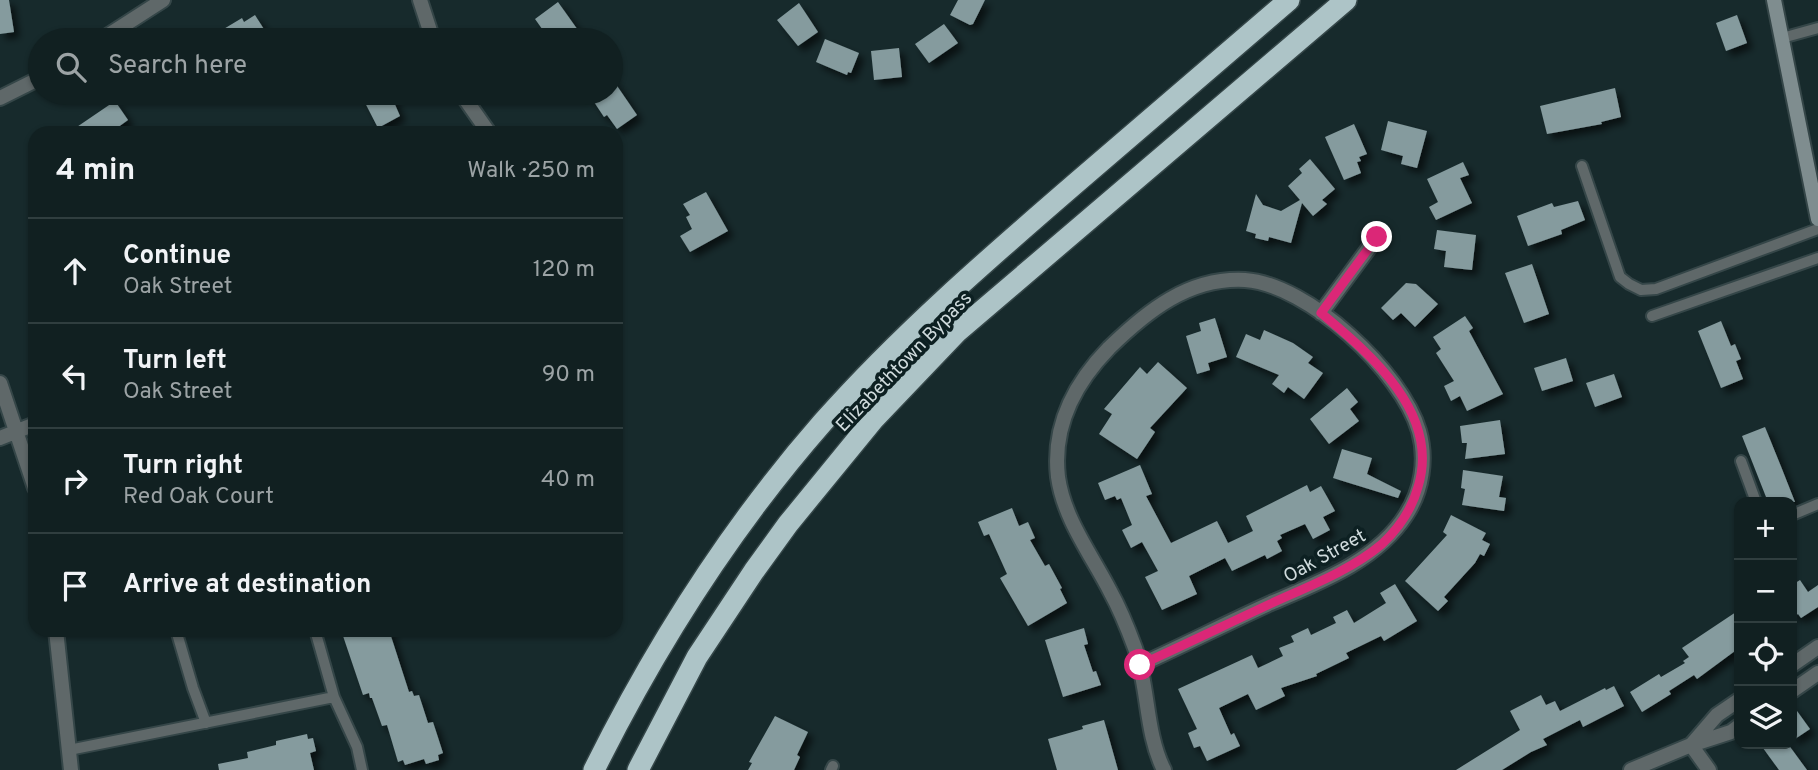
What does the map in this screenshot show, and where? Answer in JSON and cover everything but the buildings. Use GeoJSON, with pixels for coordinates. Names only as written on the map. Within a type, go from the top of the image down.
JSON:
{"type":"FeatureCollection","features":[{"type":"Feature","properties":{"kind":"highway","name":"Elizabethtown Bypass"},"geometry":{"type":"LineString","coordinates":[[594,770],[678,618],[739,527],[784,469],[862,379],[987,260],[1289,0]]}},
{"type":"Feature","properties":{"kind":"highway","name":"Elizabethtown Bypass"},"geometry":{"type":"LineString","coordinates":[[638,770],[674,699],[728,609],[788,524],[873,420],[957,332],[1346,0]]}},
{"type":"Feature","properties":{"kind":"highway"},"geometry":{"type":"LineString","coordinates":[[585,770],[616,726]]}},
{"type":"Feature","properties":{"kind":"street"},"geometry":{"type":"LineString","coordinates":[[120,28],[163,0]]}},
{"type":"Feature","properties":{"kind":"street"},"geometry":{"type":"LineString","coordinates":[[420,0],[429,28]]}},
{"type":"Feature","properties":{"kind":"street"},"geometry":{"type":"LineString","coordinates":[[1774,0],[1812,164],[1818,219]]}},
{"type":"Feature","properties":{"kind":"street"},"geometry":{"type":"LineString","coordinates":[[0,98],[28,84]]}},
{"type":"Feature","properties":{"kind":"street"},"geometry":{"type":"LineString","coordinates":[[468,105],[481,126]]}},
{"type":"Feature","properties":{"kind":"street"},"geometry":{"type":"LineString","coordinates":[[1321,313],[1377,237]]}},
{"type":"Feature","properties":{"kind":"street","name":"Oak Street"},"geometry":{"type":"LineString","coordinates":[[1140,665],[1292,596],[1357,561],[1382,543],[1407,514],[1418,489],[1423,463],[1422,445],[1415,420],[1402,396],[1381,368],[1321,313],[1294,296],[1261,283],[1245,280],[1199,286],[1161,304],[1139,319],[1100,358],[1077,388],[1068,405],[1057,442],[1063,497],[1075,529],[1125,621],[1140,665],[1151,730],[1164,770]]}},
{"type":"Feature","properties":{"kind":"street"},"geometry":{"type":"LineString","coordinates":[[0,383],[28,466]]}},
{"type":"Feature","properties":{"kind":"street"},"geometry":{"type":"LineString","coordinates":[[0,438],[28,427]]}},
{"type":"Feature","properties":{"kind":"street"},"geometry":{"type":"LineString","coordinates":[[56,637],[71,770]]}},
{"type":"Feature","properties":{"kind":"street"},"geometry":{"type":"LineString","coordinates":[[1797,662],[1818,647]]}},
{"type":"Feature","properties":{"kind":"street"},"geometry":{"type":"LineString","coordinates":[[1797,688],[1818,673]]}},
{"type":"Feature","properties":{"kind":"street"},"geometry":{"type":"LineString","coordinates":[[1691,745],[1717,715],[1734,703]]}},
{"type":"Feature","properties":{"kind":"street"},"geometry":{"type":"LineString","coordinates":[[1631,770],[1734,730]]}},
{"type":"Feature","properties":{"kind":"street"},"geometry":{"type":"LineString","coordinates":[[1691,745],[1709,770]]}},
{"type":"Feature","properties":{"kind":"lane"},"geometry":{"type":"LineString","coordinates":[[1782,38],[1818,28]]}},
{"type":"Feature","properties":{"kind":"lane"},"geometry":{"type":"LineString","coordinates":[[1582,166],[1620,277],[1641,290],[1656,289],[1692,277],[1818,229]]}},
{"type":"Feature","properties":{"kind":"lane"},"geometry":{"type":"LineString","coordinates":[[1652,316],[1818,258]]}},
{"type":"Feature","properties":{"kind":"lane"},"geometry":{"type":"LineString","coordinates":[[1741,461],[1754,497]]}},
{"type":"Feature","properties":{"kind":"lane"},"geometry":{"type":"LineString","coordinates":[[1797,513],[1818,504]]}},
{"type":"Feature","properties":{"kind":"lane"},"geometry":{"type":"LineString","coordinates":[[178,637],[206,723]]}},
{"type":"Feature","properties":{"kind":"lane"},"geometry":{"type":"LineString","coordinates":[[318,637],[334,697],[357,747],[362,770]]}},
{"type":"Feature","properties":{"kind":"lane"},"geometry":{"type":"LineString","coordinates":[[69,750],[334,697]]}},
{"type":"Feature","properties":{"kind":"route"},"geometry":{"type":"LineString","coordinates":[[1140,665],[1271,603],[1292,596],[1348,566],[1382,543],[1407,514],[1415,497],[1423,463],[1418,428],[1402,396],[1381,368],[1321,313],[1377,237]]}}]}
